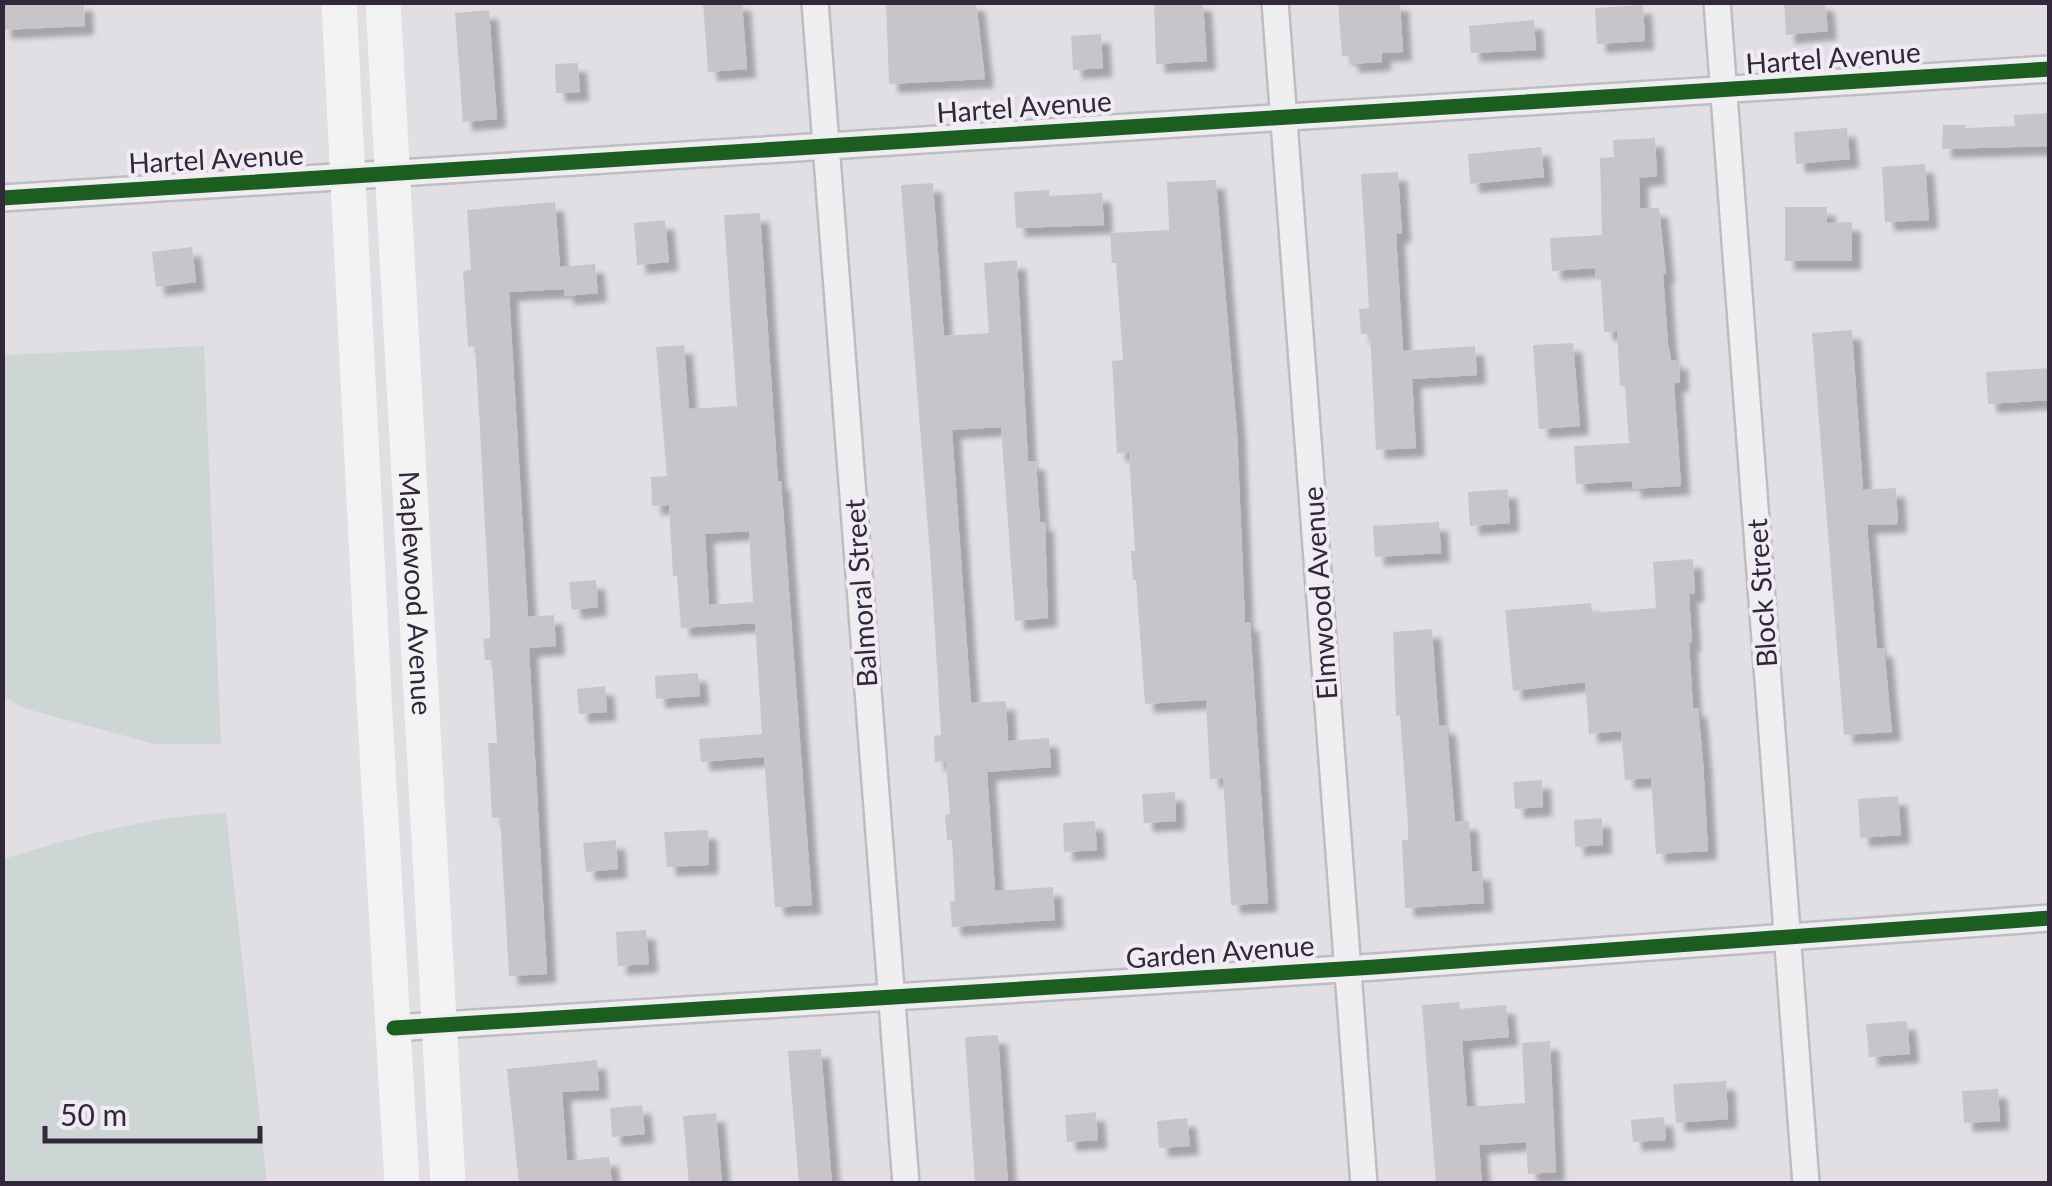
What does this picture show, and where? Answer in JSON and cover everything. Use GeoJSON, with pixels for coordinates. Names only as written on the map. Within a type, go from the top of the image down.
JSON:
{"type":"FeatureCollection","features":[{"type":"Feature","properties":{"kind":"street","name":"Maplewood Avenue"},"geometry":{"type":"LineString","coordinates":[[339,2],[374,717],[402,1184]]}},
{"type":"Feature","properties":{"kind":"street","name":"Maplewood Avenue"},"geometry":{"type":"LineString","coordinates":[[383,2],[448,1184]]}},
{"type":"Feature","properties":{"kind":"street","name":"Balmoral Street"},"geometry":{"type":"LineString","coordinates":[[815,2],[906,1184]]}},
{"type":"Feature","properties":{"kind":"street","name":"Elmwood Avenue"},"geometry":{"type":"LineString","coordinates":[[1274,2],[1364,1184]]}},
{"type":"Feature","properties":{"kind":"street","name":"Block Street"},"geometry":{"type":"LineString","coordinates":[[1717,2],[1806,1184]]}},
{"type":"Feature","properties":{"kind":"street","name":"Hartel Avenue"},"geometry":{"type":"LineString","coordinates":[[2,198],[2050,68]]}},
{"type":"Feature","properties":{"kind":"street"},"geometry":{"type":"LineString","coordinates":[[362,450],[405,448]]}},
{"type":"Feature","properties":{"kind":"street"},"geometry":{"type":"LineString","coordinates":[[374,717],[422,715]]}},
{"type":"Feature","properties":{"kind":"street","name":"Garden Avenue"},"geometry":{"type":"LineString","coordinates":[[394,1028],[1788,939],[2050,918]]}},
{"type":"Feature","properties":{"kind":"shaded area"},"geometry":{"type":"Polygon","coordinates":[[[204,346],[221,744],[154,744],[23,708],[3,695],[3,355],[204,346]]]}},
{"type":"Feature","properties":{"kind":"shaded area"},"geometry":{"type":"Polygon","coordinates":[[[226,813],[267,1183],[3,1183],[3,859],[140,823],[226,813]]]}},
{"type":"Feature","properties":{"kind":"building"},"geometry":{"type":"Polygon","coordinates":[[[2,2],[84,2],[85,26],[2,30],[2,2]]]}},
{"type":"Feature","properties":{"kind":"building"},"geometry":{"type":"Polygon","coordinates":[[[703,2],[742,2],[747,69],[708,72],[703,2]]]}},
{"type":"Feature","properties":{"kind":"building"},"geometry":{"type":"Polygon","coordinates":[[[886,2],[976,2],[985,79],[889,84],[886,2]]]}},
{"type":"Feature","properties":{"kind":"building"},"geometry":{"type":"Polygon","coordinates":[[[1154,2],[1203,2],[1207,61],[1156,64],[1154,2]]]}},
{"type":"Feature","properties":{"kind":"building"},"geometry":{"type":"Polygon","coordinates":[[[1338,2],[1400,2],[1403,52],[1382,53],[1382,62],[1350,64],[1349,56],[1342,56],[1338,2]]]}},
{"type":"Feature","properties":{"kind":"building"},"geometry":{"type":"Polygon","coordinates":[[[1784,2],[1825,2],[1828,31],[1786,35],[1784,2]]]}},
{"type":"Feature","properties":{"kind":"building"},"geometry":{"type":"Polygon","coordinates":[[[1643,5],[1645,41],[1597,44],[1595,8],[1643,5]]]}},
{"type":"Feature","properties":{"kind":"building"},"geometry":{"type":"Polygon","coordinates":[[[489,10],[497,119],[463,122],[455,13],[489,10]]]}},
{"type":"Feature","properties":{"kind":"building"},"geometry":{"type":"Polygon","coordinates":[[[1534,20],[1536,50],[1471,53],[1469,26],[1534,20]]]}},
{"type":"Feature","properties":{"kind":"building"},"geometry":{"type":"Polygon","coordinates":[[[1101,34],[1103,68],[1073,70],[1071,36],[1101,34]]]}},
{"type":"Feature","properties":{"kind":"building"},"geometry":{"type":"Polygon","coordinates":[[[578,63],[580,92],[556,93],[555,64],[578,63]]]}},
{"type":"Feature","properties":{"kind":"building"},"geometry":{"type":"Polygon","coordinates":[[[2050,113],[2050,146],[1942,149],[1943,125],[2015,126],[2014,115],[2050,113]]]}},
{"type":"Feature","properties":{"kind":"building"},"geometry":{"type":"Polygon","coordinates":[[[1847,128],[1850,159],[1796,164],[1794,132],[1847,128]]]}},
{"type":"Feature","properties":{"kind":"building"},"geometry":{"type":"Polygon","coordinates":[[[1655,138],[1657,176],[1639,178],[1640,208],[1659,208],[1668,344],[1671,360],[1679,360],[1680,382],[1674,383],[1681,486],[1632,489],[1632,481],[1576,484],[1574,446],[1629,443],[1625,386],[1620,386],[1617,331],[1604,332],[1601,279],[1596,279],[1595,268],[1552,271],[1550,238],[1602,235],[1600,158],[1614,157],[1613,140],[1655,138]]]}},
{"type":"Feature","properties":{"kind":"building"},"geometry":{"type":"Polygon","coordinates":[[[1541,147],[1544,177],[1470,184],[1468,154],[1541,147]]]}},
{"type":"Feature","properties":{"kind":"building"},"geometry":{"type":"Polygon","coordinates":[[[1925,164],[1929,220],[1885,222],[1882,167],[1925,164]]]}},
{"type":"Feature","properties":{"kind":"building"},"geometry":{"type":"Polygon","coordinates":[[[1398,172],[1402,234],[1396,234],[1403,351],[1475,346],[1477,375],[1412,379],[1416,448],[1376,450],[1370,334],[1361,334],[1359,309],[1369,308],[1361,174],[1398,172]]]}},
{"type":"Feature","properties":{"kind":"building"},"geometry":{"type":"Polygon","coordinates":[[[1216,180],[1268,903],[1231,905],[1223,778],[1210,779],[1206,700],[1145,704],[1131,551],[1135,551],[1129,452],[1117,453],[1112,361],[1123,360],[1110,233],[1169,230],[1167,182],[1216,180]]]}},
{"type":"Feature","properties":{"kind":"building"},"geometry":{"type":"Polygon","coordinates":[[[933,183],[944,336],[989,333],[984,263],[1017,260],[1028,461],[1036,461],[1040,522],[1045,522],[1048,618],[1015,621],[1001,427],[952,430],[971,703],[1006,701],[1008,741],[1049,738],[1051,767],[987,772],[995,891],[1053,887],[1055,920],[952,927],[952,840],[947,840],[945,815],[950,814],[946,761],[935,762],[934,736],[941,735],[901,185],[933,183]]]}},
{"type":"Feature","properties":{"kind":"building"},"geometry":{"type":"Polygon","coordinates":[[[1049,190],[1049,196],[1102,193],[1104,225],[1016,228],[1014,192],[1049,190]]]}},
{"type":"Feature","properties":{"kind":"building"},"geometry":{"type":"Polygon","coordinates":[[[555,202],[560,267],[595,264],[598,293],[565,296],[564,289],[509,292],[528,617],[554,615],[556,646],[529,648],[547,974],[509,976],[500,817],[492,818],[488,743],[497,743],[492,660],[485,660],[483,639],[490,638],[490,620],[475,346],[468,347],[463,271],[471,270],[467,210],[555,202]]]}},
{"type":"Feature","properties":{"kind":"building"},"geometry":{"type":"Polygon","coordinates":[[[1785,207],[1827,207],[1827,223],[1852,222],[1852,261],[1785,261],[1785,207]]]}},
{"type":"Feature","properties":{"kind":"building"},"geometry":{"type":"Polygon","coordinates":[[[760,213],[812,905],[775,907],[764,757],[701,762],[699,739],[762,734],[755,623],[681,628],[669,505],[652,506],[651,477],[667,476],[656,347],[684,345],[689,409],[737,406],[724,215],[760,213]],[[749,531],[705,534],[709,605],[753,602],[749,531]]]}},
{"type":"Feature","properties":{"kind":"building"},"geometry":{"type":"Polygon","coordinates":[[[665,220],[669,262],[637,265],[634,223],[665,220]]]}},
{"type":"Feature","properties":{"kind":"building"},"geometry":{"type":"Polygon","coordinates":[[[192,247],[196,282],[156,287],[152,252],[192,247]]]}},
{"type":"Feature","properties":{"kind":"building"},"geometry":{"type":"Polygon","coordinates":[[[1852,330],[1863,490],[1896,488],[1898,524],[1867,525],[1877,648],[1884,648],[1892,732],[1844,735],[1812,333],[1852,330]]]}},
{"type":"Feature","properties":{"kind":"building"},"geometry":{"type":"Polygon","coordinates":[[[1573,343],[1580,426],[1539,429],[1533,345],[1573,343]]]}},
{"type":"Feature","properties":{"kind":"building"},"geometry":{"type":"Polygon","coordinates":[[[2050,368],[2050,400],[1988,404],[1986,372],[2050,368]]]}},
{"type":"Feature","properties":{"kind":"building"},"geometry":{"type":"Polygon","coordinates":[[[1508,489],[1510,523],[1470,526],[1468,492],[1508,489]]]}},
{"type":"Feature","properties":{"kind":"building"},"geometry":{"type":"Polygon","coordinates":[[[1439,522],[1441,553],[1375,557],[1373,526],[1439,522]]]}},
{"type":"Feature","properties":{"kind":"building"},"geometry":{"type":"Polygon","coordinates":[[[1693,559],[1695,593],[1689,594],[1689,643],[1693,708],[1698,708],[1703,761],[1708,851],[1656,854],[1651,778],[1625,780],[1621,731],[1589,734],[1585,682],[1513,691],[1505,610],[1591,603],[1592,613],[1656,608],[1653,562],[1693,559]]]}},
{"type":"Feature","properties":{"kind":"building"},"geometry":{"type":"Polygon","coordinates":[[[596,580],[598,607],[572,610],[569,582],[596,580]]]}},
{"type":"Feature","properties":{"kind":"building"},"geometry":{"type":"Polygon","coordinates":[[[1432,629],[1439,726],[1447,725],[1455,822],[1469,821],[1472,872],[1482,871],[1484,903],[1405,908],[1402,840],[1408,840],[1408,825],[1400,715],[1396,716],[1393,632],[1432,629]]]}},
{"type":"Feature","properties":{"kind":"building"},"geometry":{"type":"Polygon","coordinates":[[[698,673],[700,696],[656,699],[655,676],[698,673]]]}},
{"type":"Feature","properties":{"kind":"building"},"geometry":{"type":"Polygon","coordinates":[[[605,686],[607,712],[579,714],[577,689],[605,686]]]}},
{"type":"Feature","properties":{"kind":"building"},"geometry":{"type":"Polygon","coordinates":[[[1542,780],[1543,807],[1515,809],[1513,782],[1542,780]]]}},
{"type":"Feature","properties":{"kind":"building"},"geometry":{"type":"Polygon","coordinates":[[[1175,792],[1176,821],[1144,823],[1142,794],[1175,792]]]}},
{"type":"Feature","properties":{"kind":"building"},"geometry":{"type":"Polygon","coordinates":[[[1898,796],[1901,835],[1860,838],[1858,799],[1898,796]]]}},
{"type":"Feature","properties":{"kind":"building"},"geometry":{"type":"Polygon","coordinates":[[[1602,818],[1603,845],[1575,847],[1574,820],[1602,818]]]}},
{"type":"Feature","properties":{"kind":"building"},"geometry":{"type":"Polygon","coordinates":[[[1095,821],[1097,850],[1064,852],[1063,823],[1095,821]]]}},
{"type":"Feature","properties":{"kind":"building"},"geometry":{"type":"Polygon","coordinates":[[[708,830],[709,865],[667,867],[664,832],[708,830]]]}},
{"type":"Feature","properties":{"kind":"building"},"geometry":{"type":"Polygon","coordinates":[[[616,840],[618,869],[586,872],[583,843],[616,840]]]}},
{"type":"Feature","properties":{"kind":"building"},"geometry":{"type":"Polygon","coordinates":[[[646,930],[649,964],[618,966],[616,932],[646,930]]]}},
{"type":"Feature","properties":{"kind":"building"},"geometry":{"type":"Polygon","coordinates":[[[1459,1002],[1460,1009],[1506,1005],[1509,1037],[1462,1041],[1467,1107],[1525,1103],[1522,1043],[1550,1041],[1556,1172],[1528,1174],[1526,1142],[1479,1145],[1482,1184],[1436,1184],[1422,1005],[1459,1002]]]}},
{"type":"Feature","properties":{"kind":"building"},"geometry":{"type":"Polygon","coordinates":[[[1907,1021],[1910,1054],[1869,1057],[1866,1024],[1907,1021]]]}},
{"type":"Feature","properties":{"kind":"building"},"geometry":{"type":"Polygon","coordinates":[[[998,1035],[1008,1184],[975,1184],[965,1037],[998,1035]]]}},
{"type":"Feature","properties":{"kind":"building"},"geometry":{"type":"Polygon","coordinates":[[[821,1049],[832,1184],[799,1184],[788,1051],[821,1049]]]}},
{"type":"Feature","properties":{"kind":"building"},"geometry":{"type":"Polygon","coordinates":[[[597,1060],[599,1090],[562,1092],[567,1161],[609,1157],[612,1184],[519,1184],[507,1069],[597,1060]]]}},
{"type":"Feature","properties":{"kind":"building"},"geometry":{"type":"Polygon","coordinates":[[[1726,1081],[1728,1119],[1676,1123],[1673,1084],[1726,1081]]]}},
{"type":"Feature","properties":{"kind":"building"},"geometry":{"type":"Polygon","coordinates":[[[1998,1089],[2000,1121],[1964,1123],[1962,1091],[1998,1089]]]}},
{"type":"Feature","properties":{"kind":"building"},"geometry":{"type":"Polygon","coordinates":[[[642,1105],[645,1134],[612,1137],[610,1108],[642,1105]]]}},
{"type":"Feature","properties":{"kind":"building"},"geometry":{"type":"Polygon","coordinates":[[[1096,1112],[1098,1140],[1067,1142],[1065,1115],[1096,1112]]]}},
{"type":"Feature","properties":{"kind":"building"},"geometry":{"type":"Polygon","coordinates":[[[716,1113],[722,1184],[689,1184],[683,1116],[716,1113]]]}},
{"type":"Feature","properties":{"kind":"building"},"geometry":{"type":"Polygon","coordinates":[[[1664,1117],[1666,1140],[1633,1142],[1631,1120],[1664,1117]]]}},
{"type":"Feature","properties":{"kind":"building"},"geometry":{"type":"Polygon","coordinates":[[[1187,1118],[1190,1146],[1159,1148],[1157,1121],[1187,1118]]]}},
{"type":"Feature","properties":{"kind":"cycle path"},"geometry":{"type":"LineString","coordinates":[[2,198],[2050,69]]}},
{"type":"Feature","properties":{"kind":"cycle path"},"geometry":{"type":"LineString","coordinates":[[394,1028],[1375,967],[2050,918]]}}]}
